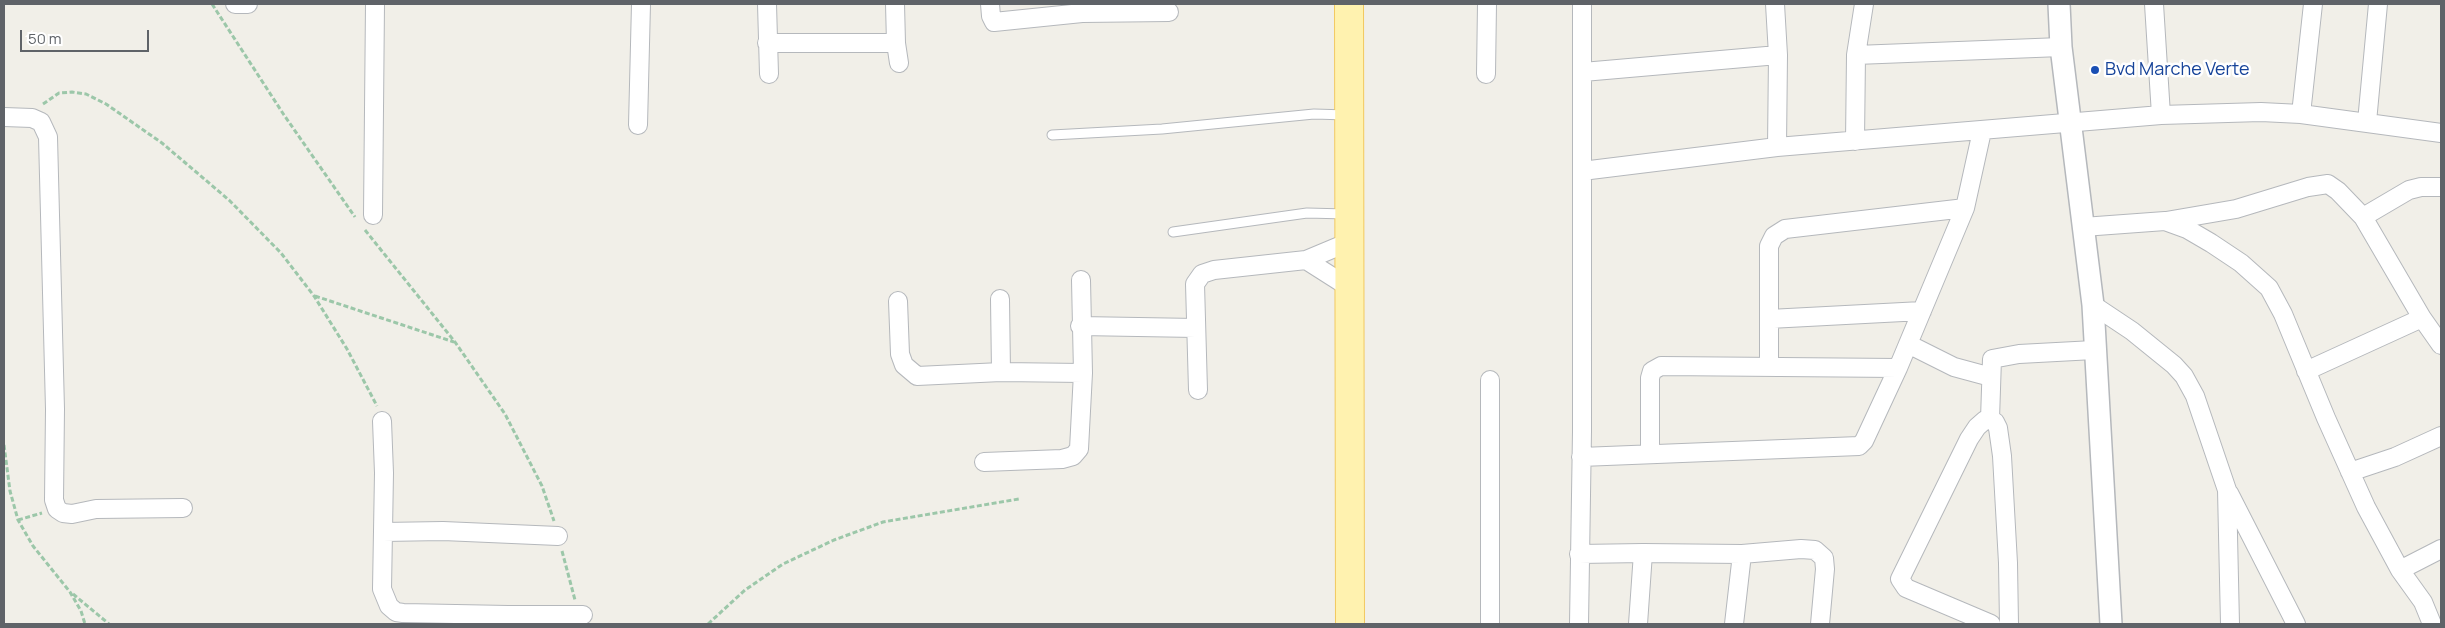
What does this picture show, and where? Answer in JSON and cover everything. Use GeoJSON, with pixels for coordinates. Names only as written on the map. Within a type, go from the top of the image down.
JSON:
{"type":"FeatureCollection","features":[{"type":"Feature","properties":{"kind":"main road"},"geometry":{"type":"LineString","coordinates":[[1349,4],[1350,624]]}},
{"type":"Feature","properties":{"kind":"street"},"geometry":{"type":"LineString","coordinates":[[235,4],[248,4]]}},
{"type":"Feature","properties":{"kind":"street"},"geometry":{"type":"LineString","coordinates":[[365,221],[376,4]]}},
{"type":"Feature","properties":{"kind":"street"},"geometry":{"type":"LineString","coordinates":[[638,124],[641,4]]}},
{"type":"Feature","properties":{"kind":"street"},"geometry":{"type":"LineString","coordinates":[[767,4],[769,74]]}},
{"type":"Feature","properties":{"kind":"street"},"geometry":{"type":"LineString","coordinates":[[895,4],[896,43],[899,64]]}},
{"type":"Feature","properties":{"kind":"street"},"geometry":{"type":"LineString","coordinates":[[990,4],[991,16],[994,22],[1084,8],[1169,12]]}},
{"type":"Feature","properties":{"kind":"street"},"geometry":{"type":"LineString","coordinates":[[1486,4],[1486,74]]}},
{"type":"Feature","properties":{"kind":"street"},"geometry":{"type":"LineString","coordinates":[[1578,624],[1581,457],[1582,4]]}},
{"type":"Feature","properties":{"kind":"street"},"geometry":{"type":"LineString","coordinates":[[1774,4],[1778,55],[1777,147]]}},
{"type":"Feature","properties":{"kind":"street"},"geometry":{"type":"LineString","coordinates":[[1855,141],[1856,54],[1864,4]]}},
{"type":"Feature","properties":{"kind":"street"},"geometry":{"type":"LineString","coordinates":[[2058,4],[2061,46],[2093,305],[2094,350],[2105,489],[2112,624]]}},
{"type":"Feature","properties":{"kind":"street"},"geometry":{"type":"LineString","coordinates":[[2154,4],[2161,115]]}},
{"type":"Feature","properties":{"kind":"street"},"geometry":{"type":"LineString","coordinates":[[2301,114],[2313,4]]}},
{"type":"Feature","properties":{"kind":"street"},"geometry":{"type":"LineString","coordinates":[[2367,122],[2378,4]]}},
{"type":"Feature","properties":{"kind":"street"},"geometry":{"type":"LineString","coordinates":[[767,43],[896,43]]}},
{"type":"Feature","properties":{"kind":"street"},"geometry":{"type":"LineString","coordinates":[[1856,54],[2061,46]]}},
{"type":"Feature","properties":{"kind":"street"},"geometry":{"type":"LineString","coordinates":[[1583,72],[1778,55]]}},
{"type":"Feature","properties":{"kind":"street"},"geometry":{"type":"LineString","coordinates":[[1582,171],[1777,147],[2161,115],[2301,114],[2441,133]]}},
{"type":"Feature","properties":{"kind":"street"},"geometry":{"type":"LineString","coordinates":[[4,117],[32,118],[42,122],[48,137],[55,409],[54,500],[57,509],[63,514],[72,514],[96,509],[183,508]]}},
{"type":"Feature","properties":{"kind":"street"},"geometry":{"type":"LineString","coordinates":[[1581,457],[1859,446],[1864,441],[1898,368],[1965,208],[1982,131]]}},
{"type":"Feature","properties":{"kind":"street"},"geometry":{"type":"LineString","coordinates":[[2083,228],[2165,221],[2236,209],[2320,184],[2328,184],[2338,191],[2363,217],[2422,318],[2441,344]]}},
{"type":"Feature","properties":{"kind":"street"},"geometry":{"type":"LineString","coordinates":[[2363,217],[2409,190],[2421,187],[2441,187]]}},
{"type":"Feature","properties":{"kind":"street"},"geometry":{"type":"LineString","coordinates":[[1769,367],[1769,246],[1774,236],[1785,229],[1965,208]]}},
{"type":"Feature","properties":{"kind":"street"},"geometry":{"type":"LineString","coordinates":[[2165,221],[2187,229],[2211,243],[2241,263],[2269,288],[2283,314],[2350,472],[2400,570],[2423,602],[2432,624]]}},
{"type":"Feature","properties":{"kind":"street"},"geometry":{"type":"LineString","coordinates":[[1198,390],[1195,284],[1202,274],[1214,270],[1306,260],[1349,242]]}},
{"type":"Feature","properties":{"kind":"street"},"geometry":{"type":"LineString","coordinates":[[1306,260],[1350,288]]}},
{"type":"Feature","properties":{"kind":"street"},"geometry":{"type":"LineString","coordinates":[[984,462],[1062,459],[1073,456],[1079,449],[1082,373],[1081,280]]}},
{"type":"Feature","properties":{"kind":"street"},"geometry":{"type":"LineString","coordinates":[[1000,299],[1002,372]]}},
{"type":"Feature","properties":{"kind":"street"},"geometry":{"type":"LineString","coordinates":[[898,301],[900,354],[904,364],[917,376],[1002,372],[1082,373]]}},
{"type":"Feature","properties":{"kind":"street"},"geometry":{"type":"LineString","coordinates":[[2093,305],[2158,350],[2184,376],[2195,396],[2227,490],[2296,624]]}},
{"type":"Feature","properties":{"kind":"street"},"geometry":{"type":"LineString","coordinates":[[1769,319],[1922,311]]}},
{"type":"Feature","properties":{"kind":"street"},"geometry":{"type":"LineString","coordinates":[[2306,371],[2422,318]]}},
{"type":"Feature","properties":{"kind":"street"},"geometry":{"type":"LineString","coordinates":[[1080,326],[1196,328]]}},
{"type":"Feature","properties":{"kind":"street"},"geometry":{"type":"LineString","coordinates":[[1908,344],[1954,367],[1991,377]]}},
{"type":"Feature","properties":{"kind":"street"},"geometry":{"type":"LineString","coordinates":[[1990,419],[1992,359],[2019,354],[2094,350]]}},
{"type":"Feature","properties":{"kind":"street"},"geometry":{"type":"LineString","coordinates":[[1650,454],[1652,371],[1660,366],[1898,368]]}},
{"type":"Feature","properties":{"kind":"street"},"geometry":{"type":"LineString","coordinates":[[1490,380],[1490,624]]}},
{"type":"Feature","properties":{"kind":"street"},"geometry":{"type":"LineString","coordinates":[[1991,624],[1906,588],[1900,579],[1968,439],[1977,427],[1985,420],[1990,419],[1995,422],[1998,428],[2002,456],[2008,563],[2008,624]]}},
{"type":"Feature","properties":{"kind":"street"},"geometry":{"type":"LineString","coordinates":[[382,420],[384,473],[382,589],[385,599],[396,612],[509,619],[583,615]]}},
{"type":"Feature","properties":{"kind":"street"},"geometry":{"type":"LineString","coordinates":[[2350,472],[2395,456],[2441,436]]}},
{"type":"Feature","properties":{"kind":"street"},"geometry":{"type":"LineString","coordinates":[[2227,490],[2230,624]]}},
{"type":"Feature","properties":{"kind":"street"},"geometry":{"type":"LineString","coordinates":[[383,532],[443,531],[558,536]]}},
{"type":"Feature","properties":{"kind":"street"},"geometry":{"type":"LineString","coordinates":[[1579,554],[1742,554],[1801,549],[1815,550],[1824,558],[1825,569],[1820,624]]}},
{"type":"Feature","properties":{"kind":"street"},"geometry":{"type":"LineString","coordinates":[[2400,570],[2441,549]]}},
{"type":"Feature","properties":{"kind":"street"},"geometry":{"type":"LineString","coordinates":[[1638,624],[1643,553]]}},
{"type":"Feature","properties":{"kind":"street"},"geometry":{"type":"LineString","coordinates":[[1734,624],[1742,554]]}},
{"type":"Feature","properties":{"kind":"lane"},"geometry":{"type":"LineString","coordinates":[[1052,135],[1162,129],[1314,114],[1350,116]]}},
{"type":"Feature","properties":{"kind":"lane"},"geometry":{"type":"LineString","coordinates":[[1173,232],[1307,213],[1348,214]]}},
{"type":"Feature","properties":{"kind":"path"},"geometry":{"type":"LineString","coordinates":[[212,4],[284,115],[455,342],[505,414],[542,486],[558,536],[572,593],[583,615]]}},
{"type":"Feature","properties":{"kind":"path"},"geometry":{"type":"LineString","coordinates":[[32,118],[49,98],[60,93],[86,94],[106,104],[162,143],[229,200],[281,253],[314,296],[365,381],[382,420]]}},
{"type":"Feature","properties":{"kind":"path"},"geometry":{"type":"LineString","coordinates":[[314,296],[455,342]]}},
{"type":"Feature","properties":{"kind":"path"},"geometry":{"type":"LineString","coordinates":[[4,445],[10,491],[18,520],[33,546],[70,592],[81,610],[85,624]]}},
{"type":"Feature","properties":{"kind":"path"},"geometry":{"type":"LineString","coordinates":[[708,624],[745,590],[783,564],[834,540],[884,522],[1019,499]]}},
{"type":"Feature","properties":{"kind":"path"},"geometry":{"type":"LineString","coordinates":[[18,520],[57,509]]}},
{"type":"Feature","properties":{"kind":"path"},"geometry":{"type":"LineString","coordinates":[[70,592],[110,624]]}},
{"type":"Feature","properties":{"kind":"place","name":"Bvd Marche Verte"},"geometry":{"type":"Point","coordinates":[2095,70]}}]}
